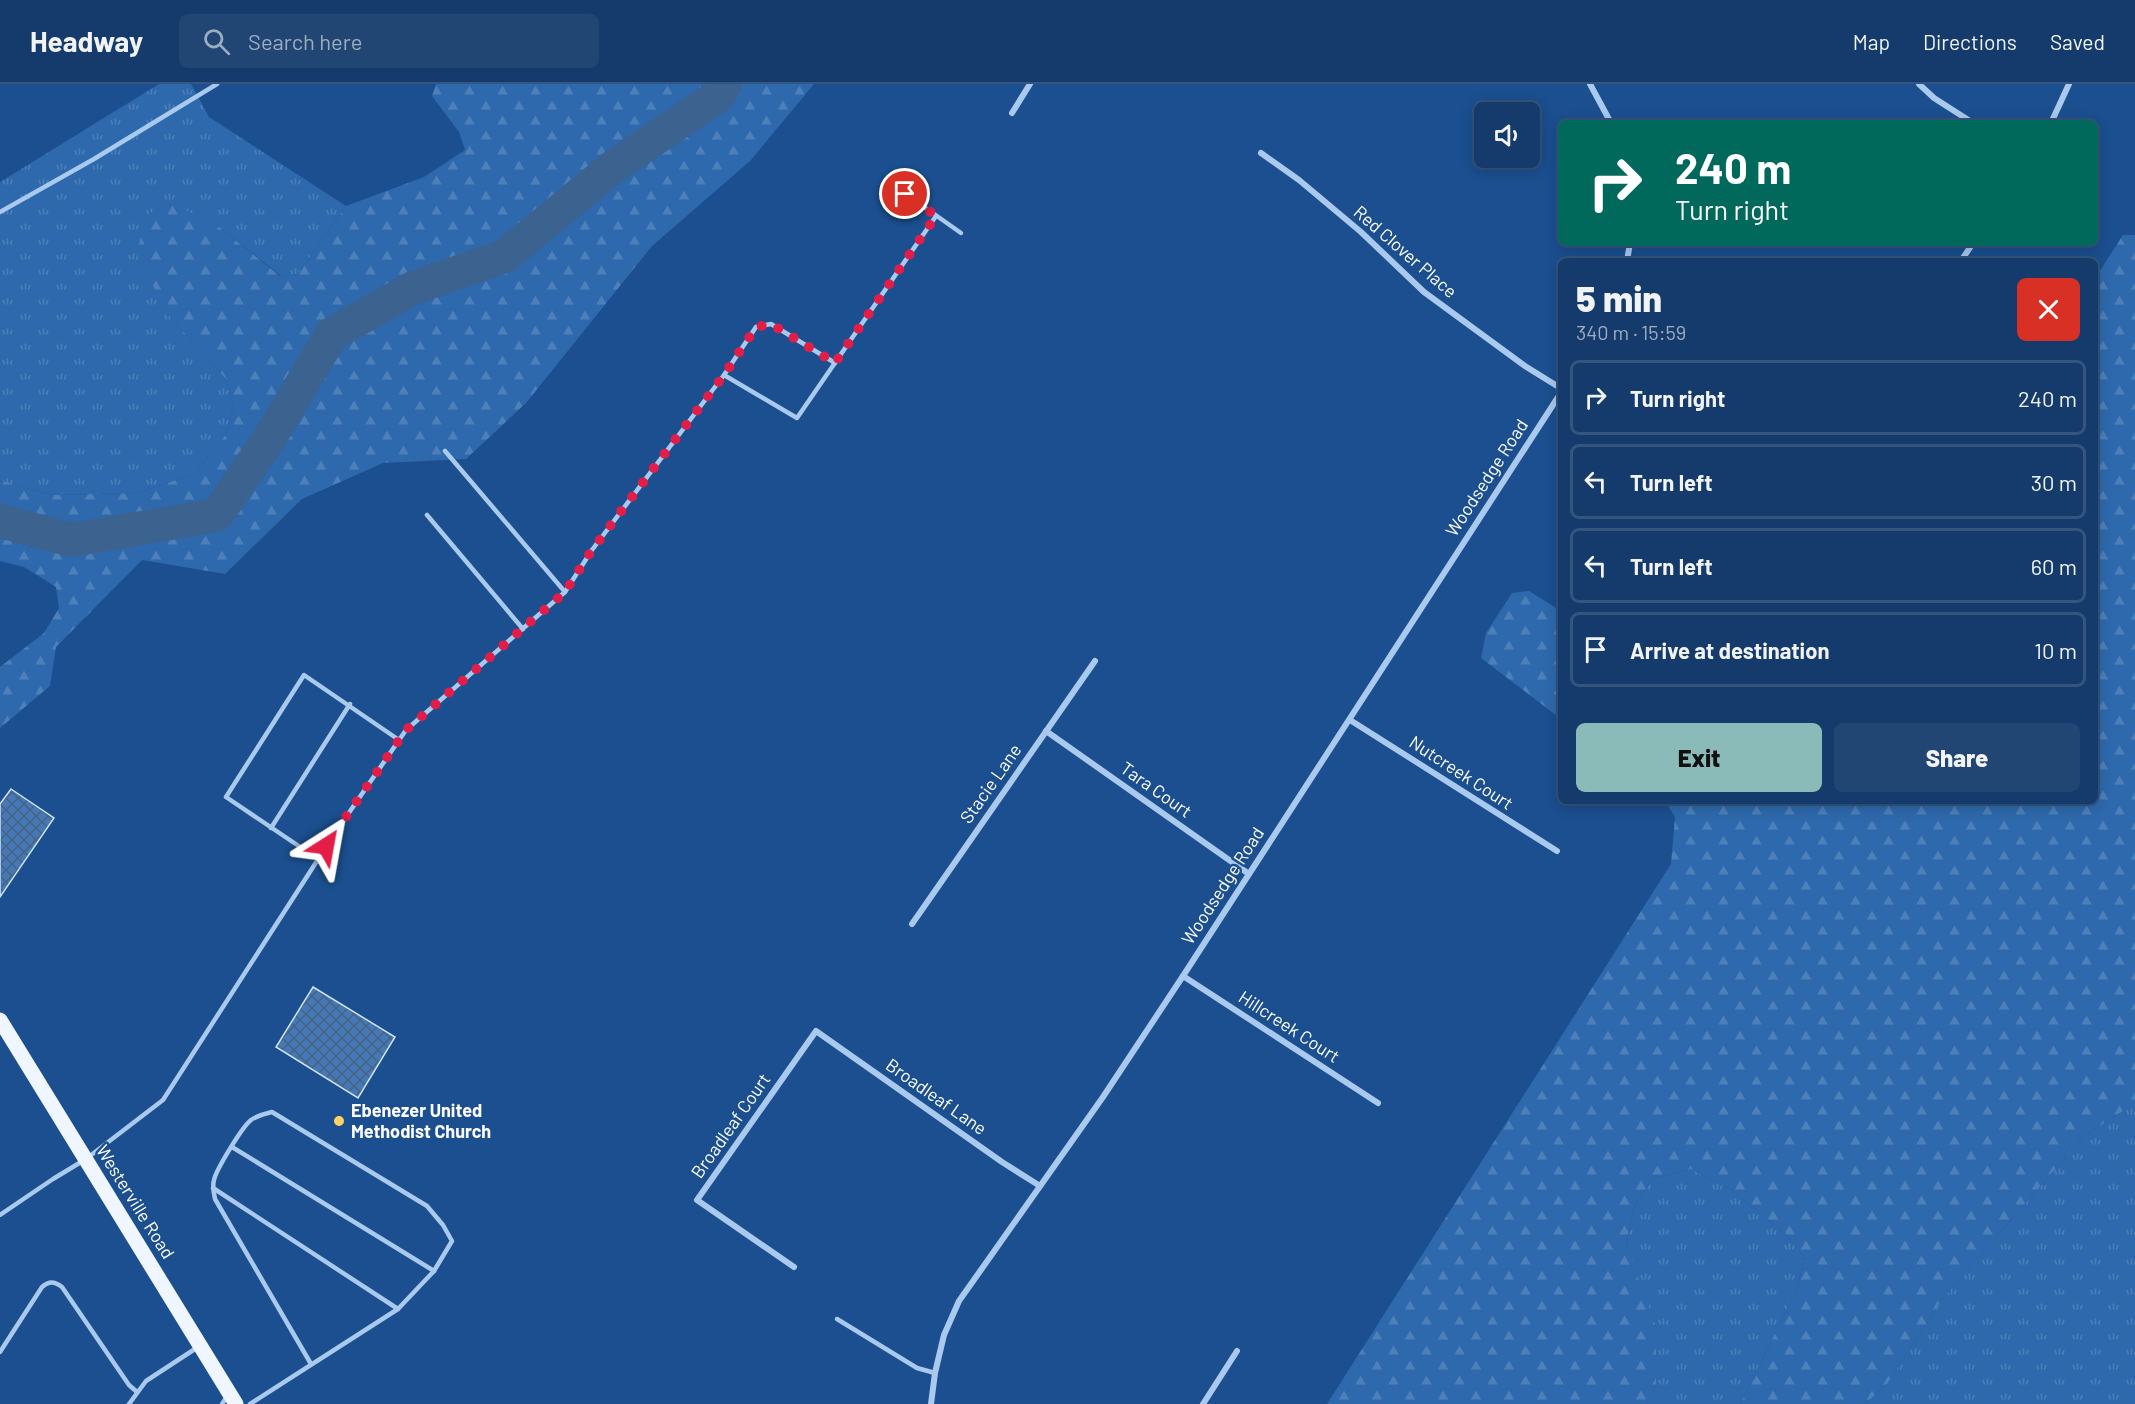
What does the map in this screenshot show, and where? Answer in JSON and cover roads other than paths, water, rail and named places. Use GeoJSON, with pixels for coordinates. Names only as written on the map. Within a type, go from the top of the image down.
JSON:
{"type":"FeatureCollection","features":[{"type":"Feature","properties":{"kind":"main road","name":"Westerville Road"},"geometry":{"type":"LineString","coordinates":[[0,1020],[201,1346],[229,1400]]}},
{"type":"Feature","properties":{"kind":"street"},"geometry":{"type":"LineString","coordinates":[[1012,113],[1030,84]]}},
{"type":"Feature","properties":{"kind":"street"},"geometry":{"type":"LineString","coordinates":[[1590,84],[1609,120]]}},
{"type":"Feature","properties":{"kind":"street"},"geometry":{"type":"LineString","coordinates":[[1919,84],[1935,98],[1968,120]]}},
{"type":"Feature","properties":{"kind":"street"},"geometry":{"type":"LineString","coordinates":[[2052,120],[2069,84]]}},
{"type":"Feature","properties":{"kind":"street","name":"Red Clover Place"},"geometry":{"type":"LineString","coordinates":[[1261,153],[1299,180],[1361,232],[1424,292],[1558,387]]}},
{"type":"Feature","properties":{"kind":"street","name":"Woodsedge Road"},"geometry":{"type":"LineString","coordinates":[[931,1404],[935,1373],[944,1335],[959,1300],[1183,976],[1558,396]]}},
{"type":"Feature","properties":{"kind":"street","name":"Stacie Lane"},"geometry":{"type":"LineString","coordinates":[[912,924],[1095,661]]}},
{"type":"Feature","properties":{"kind":"street","name":"Nutcreek Court"},"geometry":{"type":"LineString","coordinates":[[1350,720],[1557,851]]}},
{"type":"Feature","properties":{"kind":"street","name":"Tara Court"},"geometry":{"type":"LineString","coordinates":[[1046,731],[1249,874]]}},
{"type":"Feature","properties":{"kind":"street","name":"Hillcreek Court"},"geometry":{"type":"LineString","coordinates":[[1183,976],[1378,1103]]}},
{"type":"Feature","properties":{"kind":"street","name":"Broadleaf Lane"},"geometry":{"type":"LineString","coordinates":[[816,1030],[1002,1162],[1040,1186]]}},
{"type":"Feature","properties":{"kind":"street","name":"Broadleaf Court"},"geometry":{"type":"LineString","coordinates":[[795,1267],[697,1200],[816,1030]]}},
{"type":"Feature","properties":{"kind":"street"},"geometry":{"type":"LineString","coordinates":[[1203,1404],[1237,1351]]}},
{"type":"Feature","properties":{"kind":"lane"},"geometry":{"type":"LineString","coordinates":[[0,212],[94,159],[217,84]]}},
{"type":"Feature","properties":{"kind":"lane"},"geometry":{"type":"LineString","coordinates":[[890,183],[961,233]]}},
{"type":"Feature","properties":{"kind":"lane"},"geometry":{"type":"LineString","coordinates":[[724,375],[797,418],[936,216]]}},
{"type":"Feature","properties":{"kind":"lane"},"geometry":{"type":"LineString","coordinates":[[0,1215],[86,1159],[163,1100],[318,859],[406,730],[565,592],[592,550],[724,375],[756,327],[771,324],[835,363]]}},
{"type":"Feature","properties":{"kind":"lane"},"geometry":{"type":"LineString","coordinates":[[445,451],[565,592]]}},
{"type":"Feature","properties":{"kind":"lane"},"geometry":{"type":"LineString","coordinates":[[427,515],[523,629]]}},
{"type":"Feature","properties":{"kind":"lane"},"geometry":{"type":"LineString","coordinates":[[318,859],[226,797],[304,675],[350,704],[399,740]]}},
{"type":"Feature","properties":{"kind":"lane"},"geometry":{"type":"LineString","coordinates":[[272,828],[350,704]]}},
{"type":"Feature","properties":{"kind":"lane"},"geometry":{"type":"LineString","coordinates":[[250,1404],[398,1310],[434,1271],[452,1240],[427,1206],[272,1112],[259,1115],[249,1122],[214,1179],[213,1188],[215,1199],[311,1364]]}},
{"type":"Feature","properties":{"kind":"lane"},"geometry":{"type":"LineString","coordinates":[[232,1147],[434,1271]]}},
{"type":"Feature","properties":{"kind":"lane"},"geometry":{"type":"LineString","coordinates":[[213,1188],[398,1310]]}},
{"type":"Feature","properties":{"kind":"lane"},"geometry":{"type":"LineString","coordinates":[[0,1352],[42,1287],[53,1282],[62,1287],[129,1385],[137,1392]]}},
{"type":"Feature","properties":{"kind":"lane"},"geometry":{"type":"LineString","coordinates":[[837,1319],[917,1368],[935,1373]]}},
{"type":"Feature","properties":{"kind":"lane"},"geometry":{"type":"LineString","coordinates":[[129,1404],[153,1376],[201,1346]]}},
{"type":"Feature","properties":{"kind":"waterway"},"geometry":{"type":"LineString","coordinates":[[0,521],[72,540],[217,515],[269,439],[332,334],[413,288],[505,256],[613,167],[718,96],[725,84]]}},
{"type":"Feature","properties":{"kind":"place","name":"Ebenezer United Methodist Church"},"geometry":{"type":"Point","coordinates":[339,1121]}}]}
